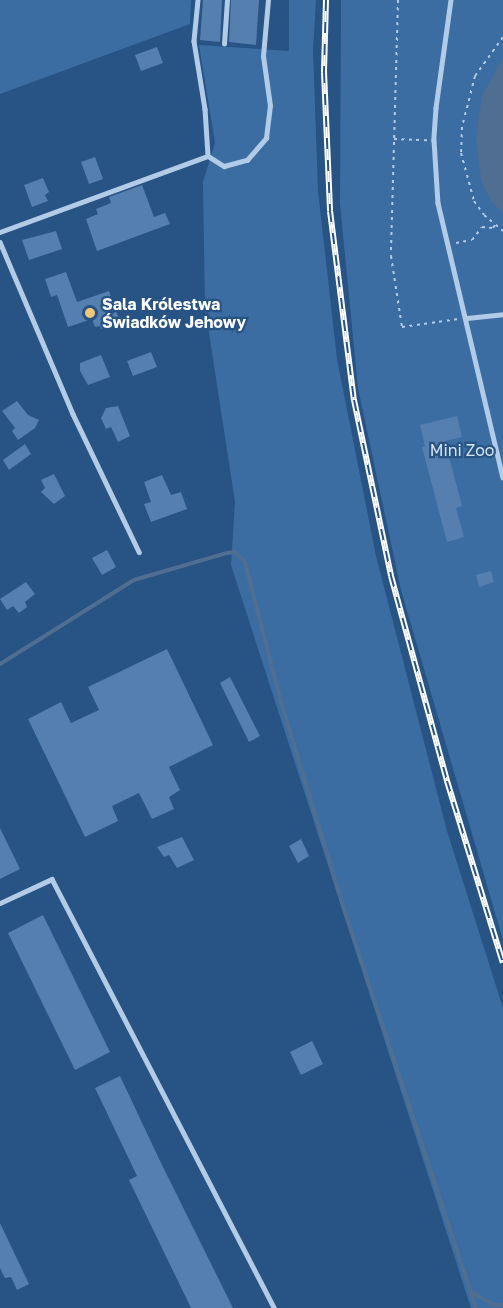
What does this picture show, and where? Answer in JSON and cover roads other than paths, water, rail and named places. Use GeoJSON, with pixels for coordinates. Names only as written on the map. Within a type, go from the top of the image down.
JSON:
{"type":"FeatureCollection","features":[{"type":"Feature","properties":{"kind":"lane"},"geometry":{"type":"LineString","coordinates":[[198,0],[194,41],[205,109],[208,156]]}},
{"type":"Feature","properties":{"kind":"lane"},"geometry":{"type":"LineString","coordinates":[[224,44],[227,0]]}},
{"type":"Feature","properties":{"kind":"lane"},"geometry":{"type":"LineString","coordinates":[[208,156],[224,166],[247,160],[266,138],[270,106],[263,56],[268,0]]}},
{"type":"Feature","properties":{"kind":"lane"},"geometry":{"type":"LineString","coordinates":[[451,0],[436,108],[434,140],[438,202],[503,477]]}},
{"type":"Feature","properties":{"kind":"lane"},"geometry":{"type":"LineString","coordinates":[[0,232],[208,156]]}},
{"type":"Feature","properties":{"kind":"lane"},"geometry":{"type":"LineString","coordinates":[[0,242],[69,405],[140,552]]}},
{"type":"Feature","properties":{"kind":"lane"},"geometry":{"type":"LineString","coordinates":[[467,318],[503,314]]}},
{"type":"Feature","properties":{"kind":"lane"},"geometry":{"type":"LineString","coordinates":[[0,903],[52,879],[274,1308]]}},
{"type":"Feature","properties":{"kind":"waterway"},"geometry":{"type":"LineString","coordinates":[[0,664],[134,580],[227,553],[235,552],[245,562],[281,702],[342,903],[476,1308]]}},
{"type":"Feature","properties":{"kind":"waterway"},"geometry":{"type":"LineString","coordinates":[[470,1291],[494,1305],[503,1305]]}},
{"type":"Feature","properties":{"kind":"railway"},"geometry":{"type":"LineString","coordinates":[[326,0],[324,72],[330,211],[354,400],[391,576],[447,781],[503,963]]}},
{"type":"Feature","properties":{"kind":"place","name":"Sala Królestwa Świadków Jehowy"},"geometry":{"type":"Point","coordinates":[90,313]}},
{"type":"Feature","properties":{"kind":"park label","name":"Mini Zoo"},"geometry":{"type":"Point","coordinates":[462,450]}}]}
